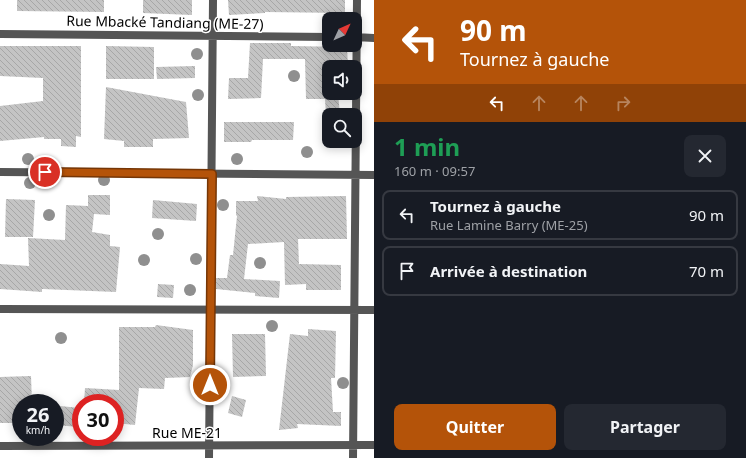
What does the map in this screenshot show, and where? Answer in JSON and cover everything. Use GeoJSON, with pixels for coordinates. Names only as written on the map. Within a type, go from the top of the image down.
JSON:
{"type":"FeatureCollection","features":[{"type":"Feature","properties":{"kind":"street"},"geometry":{"type":"LineString","coordinates":[[209,458],[213,0]]}},
{"type":"Feature","properties":{"kind":"street"},"geometry":{"type":"LineString","coordinates":[[357,0],[357,12]]}},
{"type":"Feature","properties":{"kind":"street","name":"Rue Mbacké Tandiang (ME-27)"},"geometry":{"type":"LineString","coordinates":[[0,34],[322,37]]}},
{"type":"Feature","properties":{"kind":"street"},"geometry":{"type":"LineString","coordinates":[[362,37],[374,38]]}},
{"type":"Feature","properties":{"kind":"street"},"geometry":{"type":"LineString","coordinates":[[353,458],[356,52]]}},
{"type":"Feature","properties":{"kind":"street"},"geometry":{"type":"LineString","coordinates":[[0,172],[374,175]]}},
{"type":"Feature","properties":{"kind":"street"},"geometry":{"type":"LineString","coordinates":[[0,309],[374,310]]}},
{"type":"Feature","properties":{"kind":"street","name":"Rue ME-21"},"geometry":{"type":"LineString","coordinates":[[0,446],[374,445]]}},
{"type":"Feature","properties":{"kind":"building"},"geometry":{"type":"Polygon","coordinates":[[[17,0],[104,0],[104,12],[17,11],[17,0]]]}},
{"type":"Feature","properties":{"kind":"building"},"geometry":{"type":"Polygon","coordinates":[[[143,0],[192,0],[192,15],[143,13],[143,0]]]}},
{"type":"Feature","properties":{"kind":"building"},"geometry":{"type":"Polygon","coordinates":[[[228,0],[345,0],[345,12],[265,12],[229,15],[228,0]]]}},
{"type":"Feature","properties":{"kind":"building"},"geometry":{"type":"Polygon","coordinates":[[[250,43],[291,43],[291,46],[322,47],[322,52],[347,52],[348,60],[322,60],[322,99],[306,99],[305,59],[263,59],[261,98],[228,99],[229,78],[248,78],[250,43]]]}},
{"type":"Feature","properties":{"kind":"building"},"geometry":{"type":"Polygon","coordinates":[[[0,46],[81,46],[81,137],[76,136],[76,147],[61,146],[61,139],[44,139],[44,137],[0,141],[0,106],[43,101],[43,78],[0,76],[0,46]]]}},
{"type":"Feature","properties":{"kind":"building"},"geometry":{"type":"Polygon","coordinates":[[[106,46],[154,47],[154,79],[106,79],[106,46]]]}},
{"type":"Feature","properties":{"kind":"building"},"geometry":{"type":"Polygon","coordinates":[[[195,66],[195,78],[157,79],[156,67],[195,66]]]}},
{"type":"Feature","properties":{"kind":"building"},"geometry":{"type":"Polygon","coordinates":[[[106,87],[186,102],[189,138],[153,139],[153,147],[124,147],[124,141],[104,139],[106,87]]]}},
{"type":"Feature","properties":{"kind":"building"},"geometry":{"type":"Polygon","coordinates":[[[325,100],[339,100],[339,108],[326,108],[325,100]]]}},
{"type":"Feature","properties":{"kind":"building"},"geometry":{"type":"Polygon","coordinates":[[[224,122],[294,122],[293,140],[224,142],[224,122]]]}},
{"type":"Feature","properties":{"kind":"building"},"geometry":{"type":"Polygon","coordinates":[[[88,195],[110,195],[110,215],[94,214],[92,232],[110,235],[110,246],[120,247],[116,292],[42,289],[42,292],[0,289],[0,264],[29,266],[28,238],[65,240],[66,205],[88,206],[88,195]]]}},
{"type":"Feature","properties":{"kind":"building"},"geometry":{"type":"Polygon","coordinates":[[[257,196],[286,199],[286,197],[346,196],[347,239],[298,239],[299,264],[341,265],[341,290],[306,290],[306,284],[285,285],[284,242],[248,244],[244,279],[280,281],[279,298],[255,296],[255,293],[216,289],[216,278],[227,278],[230,255],[233,255],[237,216],[236,201],[258,201],[257,196]]]}},
{"type":"Feature","properties":{"kind":"building"},"geometry":{"type":"Polygon","coordinates":[[[6,199],[35,200],[33,237],[5,237],[6,199]]]}},
{"type":"Feature","properties":{"kind":"building"},"geometry":{"type":"Polygon","coordinates":[[[153,200],[197,204],[196,221],[152,218],[153,200]]]}},
{"type":"Feature","properties":{"kind":"building"},"geometry":{"type":"Polygon","coordinates":[[[158,284],[174,285],[173,298],[157,297],[158,284]]]}},
{"type":"Feature","properties":{"kind":"building"},"geometry":{"type":"Polygon","coordinates":[[[156,325],[193,330],[193,365],[190,377],[165,378],[164,389],[139,388],[135,425],[124,424],[124,394],[85,394],[85,388],[119,390],[119,327],[155,327],[156,325]]]}},
{"type":"Feature","properties":{"kind":"building"},"geometry":{"type":"Polygon","coordinates":[[[308,329],[336,331],[335,378],[331,378],[333,412],[341,412],[341,426],[297,424],[298,428],[279,430],[290,334],[308,336],[308,329]]]}},
{"type":"Feature","properties":{"kind":"building"},"geometry":{"type":"Polygon","coordinates":[[[232,334],[265,334],[266,376],[233,377],[232,334]]]}},
{"type":"Feature","properties":{"kind":"building"},"geometry":{"type":"Polygon","coordinates":[[[31,376],[32,394],[12,394],[12,423],[0,423],[0,377],[31,376]]]}},
{"type":"Feature","properties":{"kind":"building"},"geometry":{"type":"Polygon","coordinates":[[[232,396],[246,400],[242,417],[228,413],[232,396]]]}},
{"type":"Feature","properties":{"kind":"building"},"geometry":{"type":"Polygon","coordinates":[[[64,406],[72,407],[72,426],[64,426],[64,406]]]}},
{"type":"Feature","properties":{"kind":"route"},"geometry":{"type":"LineString","coordinates":[[45,172],[212,174],[210,385]]}}]}
